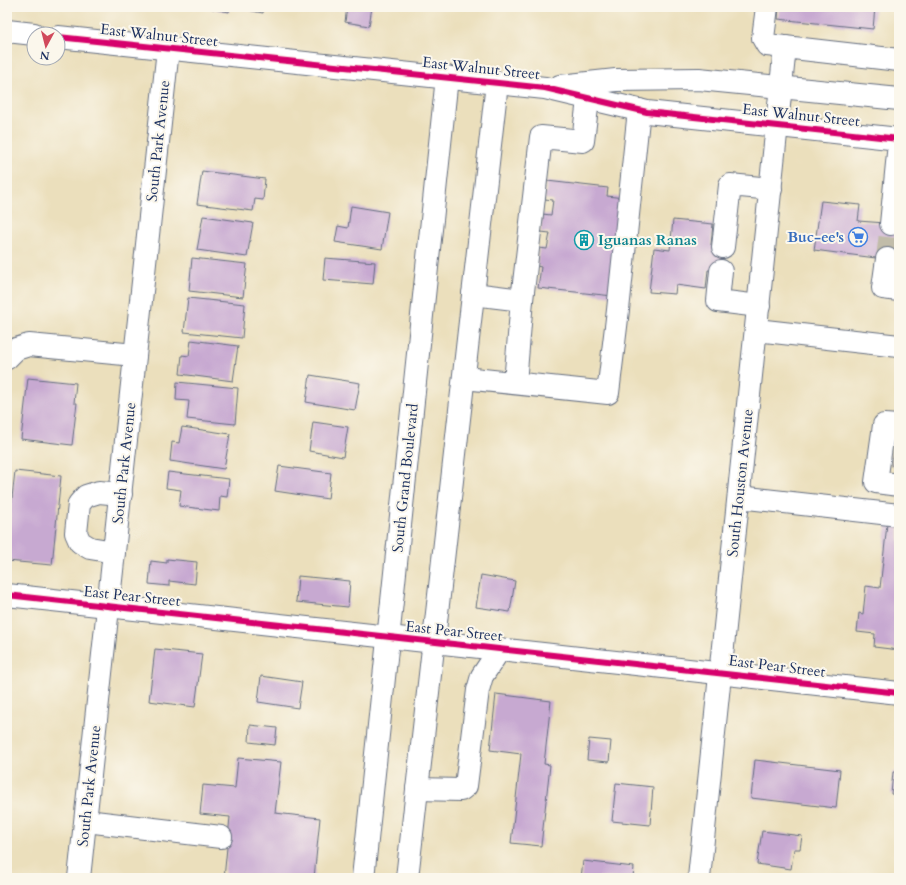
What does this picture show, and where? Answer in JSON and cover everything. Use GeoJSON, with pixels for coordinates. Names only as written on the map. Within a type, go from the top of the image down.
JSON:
{"type":"FeatureCollection","features":[{"type":"Feature","properties":{"kind":"street"},"geometry":{"type":"LineString","coordinates":[[767,7],[763,38],[767,45],[899,60]]}},
{"type":"Feature","properties":{"kind":"street"},"geometry":{"type":"LineString","coordinates":[[7,31],[26,33]]}},
{"type":"Feature","properties":{"kind":"street","name":"East Walnut Street"},"geometry":{"type":"LineString","coordinates":[[66,38],[545,88],[589,90],[639,110],[899,139]]}},
{"type":"Feature","properties":{"kind":"street","name":"South Houston Avenue"},"geometry":{"type":"LineString","coordinates":[[699,878],[785,47]]}},
{"type":"Feature","properties":{"kind":"street","name":"South Park Avenue"},"geometry":{"type":"LineString","coordinates":[[80,878],[168,49]]}},
{"type":"Feature","properties":{"kind":"street","name":"South Grand Boulevard"},"geometry":{"type":"LineString","coordinates":[[364,878],[447,77]]}},
{"type":"Feature","properties":{"kind":"street","name":"East Walnut Street"},"geometry":{"type":"LineString","coordinates":[[589,90],[616,80],[699,79],[899,99]]}},
{"type":"Feature","properties":{"kind":"street"},"geometry":{"type":"LineString","coordinates":[[407,878],[497,83]]}},
{"type":"Feature","properties":{"kind":"street"},"geometry":{"type":"LineString","coordinates":[[515,383],[522,300],[541,137],[583,141],[589,90]]}},
{"type":"Feature","properties":{"kind":"street"},"geometry":{"type":"LineString","coordinates":[[464,378],[608,393],[639,110]]}},
{"type":"Feature","properties":{"kind":"street"},"geometry":{"type":"LineString","coordinates":[[891,224],[897,182],[899,143]]}},
{"type":"Feature","properties":{"kind":"street"},"geometry":{"type":"LineString","coordinates":[[723,247],[730,185],[771,190]]}},
{"type":"Feature","properties":{"kind":"street"},"geometry":{"type":"LineString","coordinates":[[887,259],[883,288],[899,290]]}},
{"type":"Feature","properties":{"kind":"street"},"geometry":{"type":"LineString","coordinates":[[721,271],[718,301],[759,306]]}},
{"type":"Feature","properties":{"kind":"street"},"geometry":{"type":"LineString","coordinates":[[473,294],[522,300]]}},
{"type":"Feature","properties":{"kind":"street"},"geometry":{"type":"LineString","coordinates":[[756,330],[899,346]]}},
{"type":"Feature","properties":{"kind":"street"},"geometry":{"type":"LineString","coordinates":[[7,358],[16,349],[29,345],[135,355]]}},
{"type":"Feature","properties":{"kind":"street"},"geometry":{"type":"LineString","coordinates":[[872,512],[884,425],[899,426]]}},
{"type":"Feature","properties":{"kind":"street"},"geometry":{"type":"LineString","coordinates":[[876,482],[899,485]]}},
{"type":"Feature","properties":{"kind":"street"},"geometry":{"type":"LineString","coordinates":[[114,552],[90,548],[80,542],[76,532],[78,511],[79,504],[86,496],[99,492],[121,494]]}},
{"type":"Feature","properties":{"kind":"street"},"geometry":{"type":"LineString","coordinates":[[739,497],[899,515]]}},
{"type":"Feature","properties":{"kind":"street","name":"East Pear Street"},"geometry":{"type":"LineString","coordinates":[[7,595],[899,693]]}},
{"type":"Feature","properties":{"kind":"street"},"geometry":{"type":"LineString","coordinates":[[417,789],[461,790],[466,786],[478,690],[482,676],[500,649]]}},
{"type":"Feature","properties":{"kind":"street"},"geometry":{"type":"LineString","coordinates":[[86,821],[221,837]]}},
{"type":"Feature","properties":{"kind":"building"},"geometry":{"type":"Polygon","coordinates":[[[204,7],[230,7],[229,12],[204,7]]]}},
{"type":"Feature","properties":{"kind":"building"},"geometry":{"type":"Polygon","coordinates":[[[232,7],[264,7],[263,13],[232,7]]]}},
{"type":"Feature","properties":{"kind":"building"},"geometry":{"type":"Polygon","coordinates":[[[347,7],[372,7],[369,26],[345,22],[347,7]]]}},
{"type":"Feature","properties":{"kind":"building"},"geometry":{"type":"Polygon","coordinates":[[[779,7],[875,7],[873,29],[778,19],[779,7]]]}},
{"type":"Feature","properties":{"kind":"building"},"geometry":{"type":"Polygon","coordinates":[[[202,171],[265,179],[263,200],[255,199],[253,211],[197,204],[202,171]]]}},
{"type":"Feature","properties":{"kind":"building","name":"Iguanas Ranas"},"geometry":{"type":"Polygon","coordinates":[[[547,181],[608,188],[607,196],[624,198],[613,296],[538,288],[541,267],[537,266],[539,248],[547,249],[550,233],[541,232],[542,214],[551,215],[553,200],[545,199],[547,181]]]}},
{"type":"Feature","properties":{"kind":"building","name":"Buc-ee's"},"geometry":{"type":"Polygon","coordinates":[[[821,201],[860,205],[858,221],[899,224],[899,261],[814,250],[821,201]]]}},
{"type":"Feature","properties":{"kind":"building"},"geometry":{"type":"Polygon","coordinates":[[[351,206],[388,212],[382,249],[335,242],[338,226],[348,228],[351,206]]]}},
{"type":"Feature","properties":{"kind":"building"},"geometry":{"type":"Polygon","coordinates":[[[203,216],[253,223],[247,257],[197,250],[203,216]]]}},
{"type":"Feature","properties":{"kind":"building"},"geometry":{"type":"Polygon","coordinates":[[[673,220],[713,224],[711,245],[725,247],[723,271],[708,270],[706,289],[676,285],[675,294],[649,292],[654,248],[670,250],[673,220]]]}},
{"type":"Feature","properties":{"kind":"building"},"geometry":{"type":"Polygon","coordinates":[[[192,258],[247,264],[243,297],[189,291],[192,258]]]}},
{"type":"Feature","properties":{"kind":"building"},"geometry":{"type":"Polygon","coordinates":[[[325,258],[375,262],[373,284],[323,280],[325,258]]]}},
{"type":"Feature","properties":{"kind":"building"},"geometry":{"type":"Polygon","coordinates":[[[188,298],[245,304],[242,338],[184,332],[188,298]]]}},
{"type":"Feature","properties":{"kind":"building"},"geometry":{"type":"Polygon","coordinates":[[[191,340],[238,346],[233,381],[180,374],[182,355],[189,356],[191,340]]]}},
{"type":"Feature","properties":{"kind":"building"},"geometry":{"type":"Polygon","coordinates":[[[310,375],[360,383],[355,410],[306,402],[310,375]]]}},
{"type":"Feature","properties":{"kind":"building"},"geometry":{"type":"Polygon","coordinates":[[[28,378],[76,383],[74,403],[77,403],[72,445],[21,439],[28,378]]]}},
{"type":"Feature","properties":{"kind":"building"},"geometry":{"type":"Polygon","coordinates":[[[177,382],[238,388],[235,424],[187,419],[189,401],[176,400],[177,382]]]}},
{"type":"Feature","properties":{"kind":"building"},"geometry":{"type":"Polygon","coordinates":[[[313,422],[348,427],[343,457],[309,451],[313,422]]]}},
{"type":"Feature","properties":{"kind":"building"},"geometry":{"type":"Polygon","coordinates":[[[182,427],[230,434],[224,469],[170,461],[172,442],[179,443],[182,427]]]}},
{"type":"Feature","properties":{"kind":"building"},"geometry":{"type":"Polygon","coordinates":[[[895,445],[899,445],[899,466],[892,466],[895,445]]]}},
{"type":"Feature","properties":{"kind":"building"},"geometry":{"type":"Polygon","coordinates":[[[279,466],[331,473],[328,499],[275,491],[279,466]]]}},
{"type":"Feature","properties":{"kind":"building"},"geometry":{"type":"Polygon","coordinates":[[[15,471],[61,476],[52,565],[7,561],[7,543],[15,471]]]}},
{"type":"Feature","properties":{"kind":"building"},"geometry":{"type":"Polygon","coordinates":[[[168,472],[229,479],[227,497],[220,496],[219,511],[179,506],[181,490],[166,488],[168,472]]]}},
{"type":"Feature","properties":{"kind":"building"},"geometry":{"type":"Polygon","coordinates":[[[887,524],[899,526],[899,650],[874,647],[875,634],[857,632],[859,613],[863,614],[866,586],[880,588],[887,524]]]}},
{"type":"Feature","properties":{"kind":"building"},"geometry":{"type":"Polygon","coordinates":[[[167,559],[197,562],[195,584],[169,581],[169,586],[149,584],[151,561],[167,563],[167,559]]]}},
{"type":"Feature","properties":{"kind":"building"},"geometry":{"type":"Polygon","coordinates":[[[481,575],[515,581],[510,612],[476,607],[481,575]]]}},
{"type":"Feature","properties":{"kind":"building"},"geometry":{"type":"Polygon","coordinates":[[[298,576],[350,581],[348,607],[296,602],[298,576]]]}},
{"type":"Feature","properties":{"kind":"building"},"geometry":{"type":"Polygon","coordinates":[[[155,649],[202,654],[195,707],[149,701],[155,649]]]}},
{"type":"Feature","properties":{"kind":"building"},"geometry":{"type":"Polygon","coordinates":[[[261,676],[302,682],[298,708],[258,702],[261,676]]]}},
{"type":"Feature","properties":{"kind":"building"},"geometry":{"type":"Polygon","coordinates":[[[496,694],[551,701],[544,764],[550,765],[541,846],[511,843],[521,754],[490,750],[496,694]]]}},
{"type":"Feature","properties":{"kind":"building"},"geometry":{"type":"Polygon","coordinates":[[[250,725],[277,728],[275,745],[249,742],[250,725]]]}},
{"type":"Feature","properties":{"kind":"building"},"geometry":{"type":"Polygon","coordinates":[[[589,739],[611,741],[609,762],[587,760],[589,739]]]}},
{"type":"Feature","properties":{"kind":"building"},"geometry":{"type":"Polygon","coordinates":[[[238,758],[281,762],[275,813],[320,818],[314,878],[224,878],[230,817],[200,814],[203,785],[235,788],[238,758]]]}},
{"type":"Feature","properties":{"kind":"building"},"geometry":{"type":"Polygon","coordinates":[[[755,760],[840,770],[836,808],[751,798],[755,760]]]}},
{"type":"Feature","properties":{"kind":"building"},"geometry":{"type":"Polygon","coordinates":[[[893,772],[899,772],[899,795],[891,794],[893,772]]]}},
{"type":"Feature","properties":{"kind":"building"},"geometry":{"type":"Polygon","coordinates":[[[616,783],[653,787],[650,825],[612,821],[616,783]]]}},
{"type":"Feature","properties":{"kind":"building"},"geometry":{"type":"Polygon","coordinates":[[[762,831],[802,836],[800,849],[794,849],[791,869],[757,864],[762,831]]]}},
{"type":"Feature","properties":{"kind":"building"},"geometry":{"type":"Polygon","coordinates":[[[583,861],[634,867],[633,878],[581,878],[583,861]]]}},
{"type":"Feature","properties":{"kind":"tunnel"},"geometry":{"type":"LineString","coordinates":[[887,259],[891,224]]}},
{"type":"Feature","properties":{"kind":"cycle path"},"geometry":{"type":"LineString","coordinates":[[66,38],[545,88],[647,112],[899,139]]}},
{"type":"Feature","properties":{"kind":"cycle path"},"geometry":{"type":"LineString","coordinates":[[7,595],[899,693]]}},
{"type":"Feature","properties":{"kind":"place","name":"Buc-ee's"},"geometry":{"type":"Point","coordinates":[858,237]}},
{"type":"Feature","properties":{"kind":"place","name":"Iguanas Ranas"},"geometry":{"type":"Point","coordinates":[584,240]}}]}
